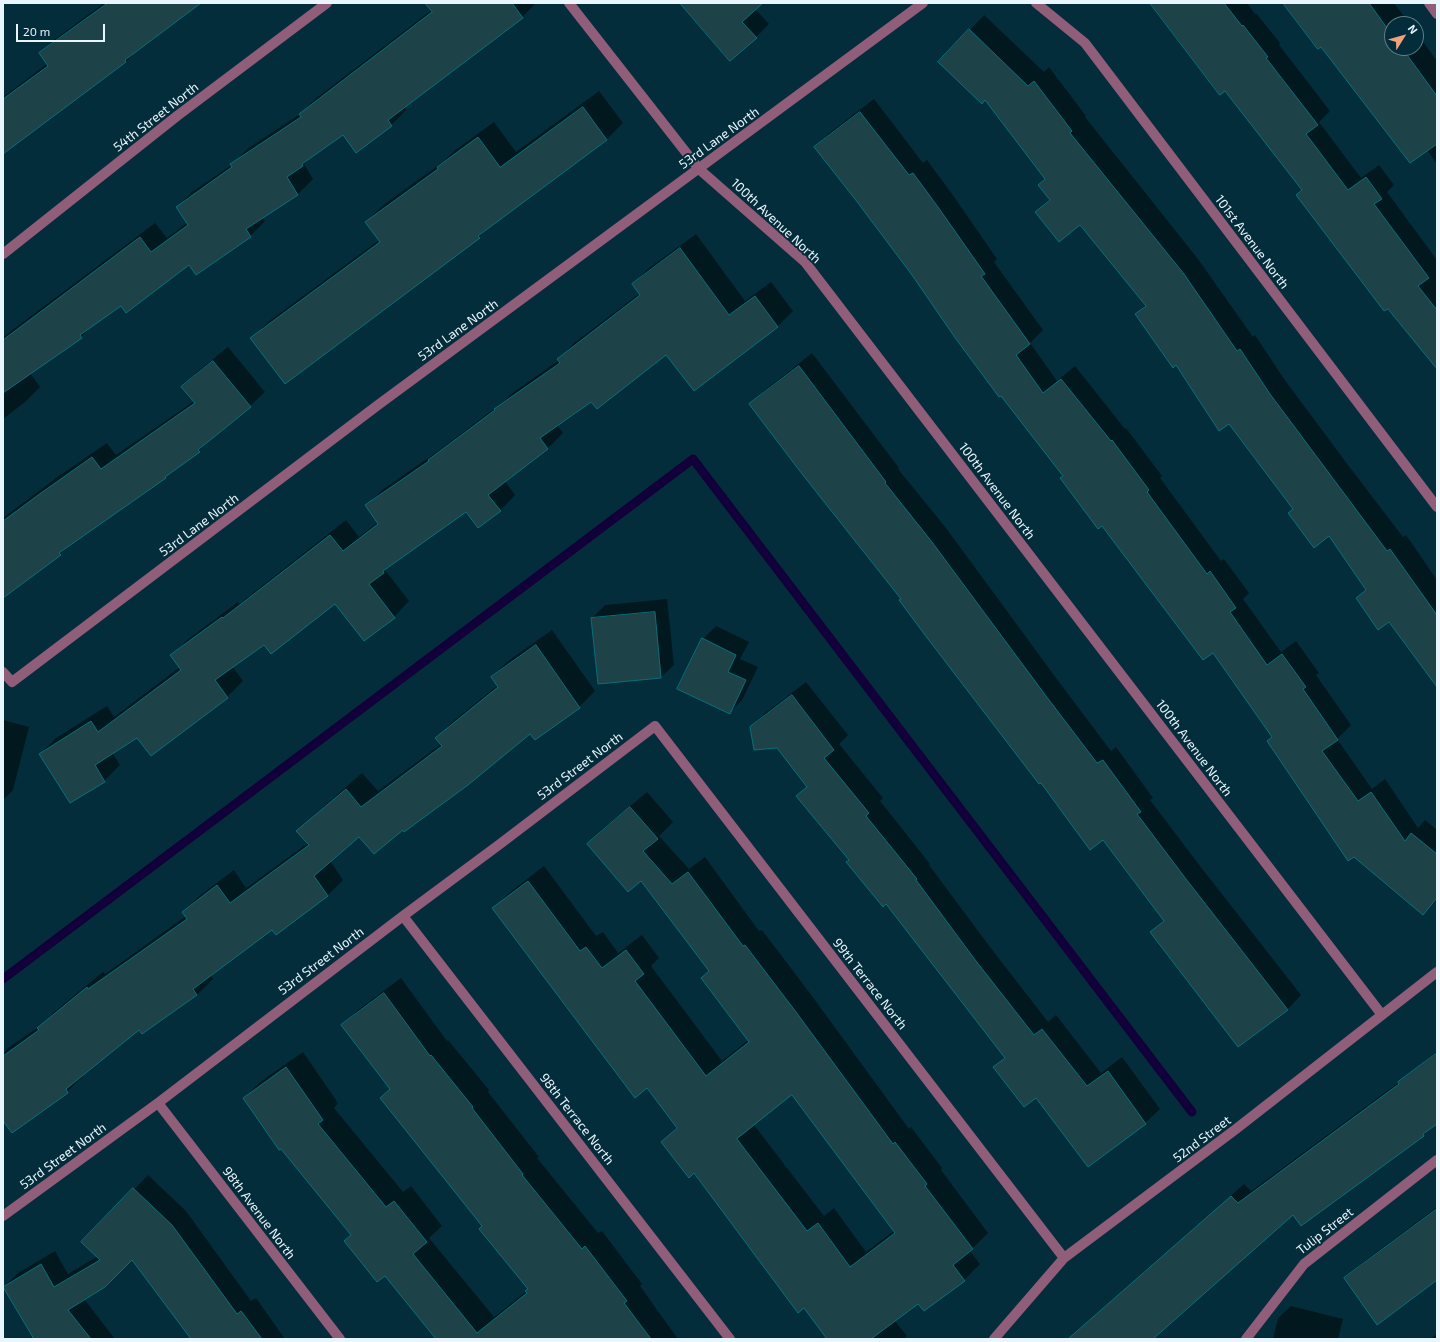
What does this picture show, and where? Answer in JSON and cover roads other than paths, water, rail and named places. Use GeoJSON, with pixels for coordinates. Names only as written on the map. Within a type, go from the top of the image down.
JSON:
{"type":"FeatureCollection","features":[{"type":"Feature","properties":{"kind":"street","name":"54th Street North"},"geometry":{"type":"LineString","coordinates":[[3,254],[177,116],[327,3]]}},
{"type":"Feature","properties":{"kind":"street","name":"100th Avenue North"},"geometry":{"type":"LineString","coordinates":[[569,3],[699,169],[805,262],[1382,1015]]}},
{"type":"Feature","properties":{"kind":"street","name":"53rd Lane North"},"geometry":{"type":"LineString","coordinates":[[3,672],[12,682],[372,410],[923,3]]}},
{"type":"Feature","properties":{"kind":"street","name":"101st Avenue North"},"geometry":{"type":"LineString","coordinates":[[1036,3],[1085,43],[1437,507]]}},
{"type":"Feature","properties":{"kind":"street"},"geometry":{"type":"LineString","coordinates":[[1429,3],[1437,14]]}},
{"type":"Feature","properties":{"kind":"street","name":"53rd Street North"},"geometry":{"type":"LineString","coordinates":[[3,1216],[158,1103],[655,726]]}},
{"type":"Feature","properties":{"kind":"street","name":"99th Terrace North"},"geometry":{"type":"LineString","coordinates":[[655,726],[1064,1258]]}},
{"type":"Feature","properties":{"kind":"street","name":"98th Terrace North"},"geometry":{"type":"LineString","coordinates":[[403,916],[730,1339]]}},
{"type":"Feature","properties":{"kind":"street","name":"52nd Street"},"geometry":{"type":"LineString","coordinates":[[994,1339],[1064,1258],[1236,1129],[1437,972]]}},
{"type":"Feature","properties":{"kind":"street","name":"98th Avenue North"},"geometry":{"type":"LineString","coordinates":[[158,1103],[340,1339]]}},
{"type":"Feature","properties":{"kind":"street","name":"Tulip Street"},"geometry":{"type":"LineString","coordinates":[[1246,1339],[1304,1264],[1437,1160]]}},
{"type":"Feature","properties":{"kind":"waterway"},"geometry":{"type":"LineString","coordinates":[[3,979],[693,459],[1192,1112]]}}]}
